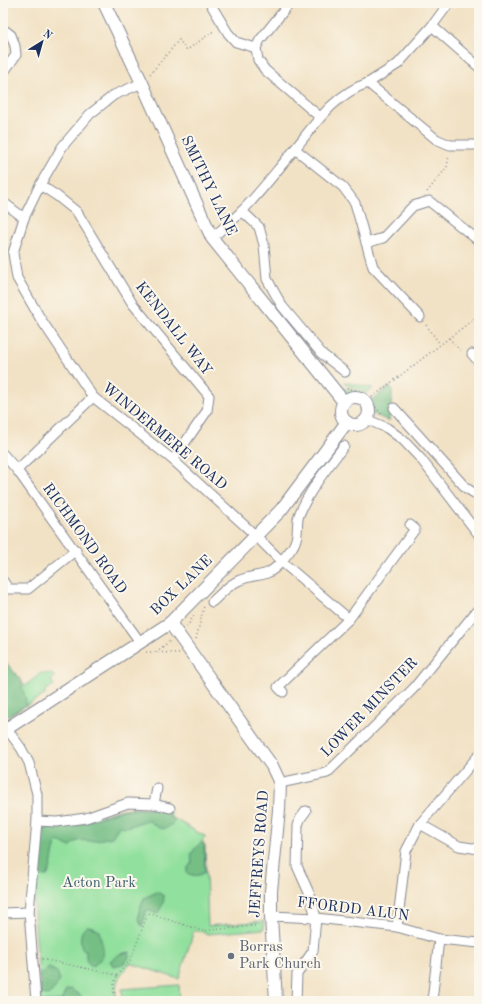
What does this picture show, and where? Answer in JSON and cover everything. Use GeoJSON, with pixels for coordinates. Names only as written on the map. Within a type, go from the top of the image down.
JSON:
{"type":"FeatureCollection","features":[{"type":"Feature","properties":{"kind":"street","name":"SMITHY LANE"},"geometry":{"type":"LineString","coordinates":[[104,3],[212,238],[344,402]]}},
{"type":"Feature","properties":{"kind":"street"},"geometry":{"type":"LineString","coordinates":[[210,3],[222,24],[236,42],[256,48]]}},
{"type":"Feature","properties":{"kind":"street"},"geometry":{"type":"LineString","coordinates":[[290,3],[260,40],[256,48],[258,60],[265,70],[320,117]]}},
{"type":"Feature","properties":{"kind":"street"},"geometry":{"type":"LineString","coordinates":[[212,238],[242,211],[320,117],[344,95],[358,86],[368,83],[398,64],[432,26],[447,4]]}},
{"type":"Feature","properties":{"kind":"street"},"geometry":{"type":"LineString","coordinates":[[432,26],[479,67]]}},
{"type":"Feature","properties":{"kind":"street"},"geometry":{"type":"LineString","coordinates":[[3,29],[11,35],[15,46],[16,55],[3,73]]}},
{"type":"Feature","properties":{"kind":"street","name":"WINDERMERE ROAD"},"geometry":{"type":"LineString","coordinates":[[142,83],[114,95],[90,114],[62,147],[40,185],[24,218],[13,253],[17,278],[40,318],[93,397],[173,460],[255,535],[281,561],[349,619]]}},
{"type":"Feature","properties":{"kind":"street"},"geometry":{"type":"LineString","coordinates":[[368,83],[436,139],[450,145],[479,145]]}},
{"type":"Feature","properties":{"kind":"street"},"geometry":{"type":"LineString","coordinates":[[295,149],[343,187],[355,203],[373,267],[420,317]]}},
{"type":"Feature","properties":{"kind":"street","name":"KENDALL WAY"},"geometry":{"type":"LineString","coordinates":[[40,185],[77,212],[132,304],[209,396],[207,411],[173,460]]}},
{"type":"Feature","properties":{"kind":"street"},"geometry":{"type":"LineString","coordinates":[[366,243],[383,238],[413,206],[429,201],[479,241]]}},
{"type":"Feature","properties":{"kind":"street"},"geometry":{"type":"LineString","coordinates":[[3,202],[24,218]]}},
{"type":"Feature","properties":{"kind":"street","name":"SMITHY LANE"},"geometry":{"type":"LineString","coordinates":[[242,211],[259,227],[264,244],[267,279],[282,306],[322,354],[345,372]]}},
{"type":"Feature","properties":{"kind":"street"},"geometry":{"type":"LineString","coordinates":[[472,354],[479,362]]}},
{"type":"Feature","properties":{"kind":"street"},"geometry":{"type":"LineString","coordinates":[[17,470],[93,397]]}},
{"type":"Feature","properties":{"kind":"street"},"geometry":{"type":"LineString","coordinates":[[355,397],[367,400],[369,410],[366,419],[360,424],[351,424],[347,422],[342,415],[342,406],[344,402],[347,399],[355,397]]}},
{"type":"Feature","properties":{"kind":"street"},"geometry":{"type":"LineString","coordinates":[[394,408],[466,488],[479,496]]}},
{"type":"Feature","properties":{"kind":"street"},"geometry":{"type":"LineString","coordinates":[[402,416],[409,410]]}},
{"type":"Feature","properties":{"kind":"street"},"geometry":{"type":"LineString","coordinates":[[366,419],[387,428],[403,440],[421,459],[479,535]]}},
{"type":"Feature","properties":{"kind":"street","name":"BOX LANE"},"geometry":{"type":"LineString","coordinates":[[5,730],[170,623],[280,510],[347,422]]}},
{"type":"Feature","properties":{"kind":"street"},"geometry":{"type":"LineString","coordinates":[[209,601],[230,585],[249,577],[265,575],[281,561],[296,542],[298,517],[306,498],[344,446]]}},
{"type":"Feature","properties":{"kind":"street","name":"RICHMOND ROAD"},"geometry":{"type":"LineString","coordinates":[[3,454],[17,470],[76,550],[140,642]]}},
{"type":"Feature","properties":{"kind":"street"},"geometry":{"type":"LineString","coordinates":[[278,687],[349,619],[415,530]]}},
{"type":"Feature","properties":{"kind":"street"},"geometry":{"type":"LineString","coordinates":[[3,581],[8,589],[28,589],[76,550]]}},
{"type":"Feature","properties":{"kind":"street","name":"LOWER MINSTER"},"geometry":{"type":"LineString","coordinates":[[280,783],[327,773],[413,688],[479,608]]}},
{"type":"Feature","properties":{"kind":"street","name":"JEFFREYS ROAD"},"geometry":{"type":"LineString","coordinates":[[170,623],[272,766],[280,783],[279,810],[271,891],[271,920],[276,1001]]}},
{"type":"Feature","properties":{"kind":"street"},"geometry":{"type":"LineString","coordinates":[[5,730],[21,748],[29,763],[36,794],[37,821],[29,912],[36,1001]]}},
{"type":"Feature","properties":{"kind":"street"},"geometry":{"type":"LineString","coordinates":[[397,927],[406,851],[420,824],[479,755]]}},
{"type":"Feature","properties":{"kind":"street"},"geometry":{"type":"LineString","coordinates":[[154,804],[157,788]]}},
{"type":"Feature","properties":{"kind":"street"},"geometry":{"type":"LineString","coordinates":[[37,821],[57,822],[86,818],[128,803],[154,804],[170,808]]}},
{"type":"Feature","properties":{"kind":"street"},"geometry":{"type":"LineString","coordinates":[[296,1001],[297,974],[313,951],[316,918],[310,895],[297,866],[298,826],[300,819],[306,811]]}},
{"type":"Feature","properties":{"kind":"street"},"geometry":{"type":"LineString","coordinates":[[420,824],[459,846],[479,849]]}},
{"type":"Feature","properties":{"kind":"street"},"geometry":{"type":"LineString","coordinates":[[3,913],[29,912]]}},
{"type":"Feature","properties":{"kind":"street","name":"FFORDD ALUN"},"geometry":{"type":"LineString","coordinates":[[271,920],[316,918],[397,927],[439,939],[479,943]]}},
{"type":"Feature","properties":{"kind":"street"},"geometry":{"type":"LineString","coordinates":[[432,1001],[439,939]]}},
{"type":"Feature","properties":{"kind":"path"},"geometry":{"type":"LineString","coordinates":[[142,83],[179,40],[187,50],[222,24]]}},
{"type":"Feature","properties":{"kind":"path"},"geometry":{"type":"LineString","coordinates":[[429,201],[427,192],[447,167],[450,145]]}},
{"type":"Feature","properties":{"kind":"path"},"geometry":{"type":"LineString","coordinates":[[367,400],[479,315]]}},
{"type":"Feature","properties":{"kind":"path"},"geometry":{"type":"LineString","coordinates":[[420,317],[440,344]]}},
{"type":"Feature","properties":{"kind":"path"},"geometry":{"type":"LineString","coordinates":[[449,338],[467,359],[472,354]]}},
{"type":"Feature","properties":{"kind":"path"},"geometry":{"type":"LineString","coordinates":[[329,384],[363,392],[367,400],[383,416],[387,428]]}},
{"type":"Feature","properties":{"kind":"path"},"geometry":{"type":"LineString","coordinates":[[127,651],[192,653],[209,601]]}},
{"type":"Feature","properties":{"kind":"path"},"geometry":{"type":"LineString","coordinates":[[114,1001],[114,983],[117,975],[131,959],[148,913],[203,931],[271,920]]}},
{"type":"Feature","properties":{"kind":"path"},"geometry":{"type":"LineString","coordinates":[[32,956],[117,975]]}},
{"type":"Feature","properties":{"kind":"green space"},"geometry":{"type":"Polygon","coordinates":[[[344,382],[373,388],[366,393],[347,385],[344,382]]]}},
{"type":"Feature","properties":{"kind":"green space"},"geometry":{"type":"Polygon","coordinates":[[[390,386],[392,388],[392,399],[389,421],[372,414],[373,409],[369,402],[390,386]]]}},
{"type":"Feature","properties":{"kind":"green space"},"geometry":{"type":"Polygon","coordinates":[[[339,387],[363,393],[367,397],[365,399],[346,393],[339,387]]]}},
{"type":"Feature","properties":{"kind":"green space"},"geometry":{"type":"Polygon","coordinates":[[[3,659],[25,686],[41,673],[51,674],[55,677],[51,680],[54,685],[44,691],[46,694],[3,719],[3,659]]]}},
{"type":"Feature","properties":{"kind":"green space"},"geometry":{"type":"Polygon","coordinates":[[[3,659],[22,681],[26,705],[3,719],[3,659]]]}},
{"type":"Feature","properties":{"kind":"green space","name":"Acton Park"},"geometry":{"type":"Polygon","coordinates":[[[152,808],[170,811],[171,817],[206,837],[202,841],[205,845],[208,926],[264,921],[264,929],[209,934],[194,930],[179,979],[130,963],[118,980],[116,988],[116,1001],[41,1001],[34,912],[40,835],[44,829],[48,827],[72,825],[122,809],[152,808]]]}},
{"type":"Feature","properties":{"kind":"green space"},"geometry":{"type":"Polygon","coordinates":[[[122,810],[169,811],[170,817],[176,820],[168,827],[162,829],[148,820],[126,827],[119,826],[112,837],[93,841],[79,841],[75,842],[70,847],[58,841],[47,876],[41,875],[37,871],[41,835],[44,830],[48,828],[72,827],[122,810]]]}},
{"type":"Feature","properties":{"kind":"green space"},"geometry":{"type":"Polygon","coordinates":[[[202,842],[204,845],[205,872],[198,875],[192,875],[187,873],[187,869],[192,862],[191,856],[193,850],[202,842]]]}},
{"type":"Feature","properties":{"kind":"green space"},"geometry":{"type":"Polygon","coordinates":[[[157,892],[164,896],[162,905],[157,914],[147,910],[142,926],[139,916],[142,901],[144,898],[157,892]]]}},
{"type":"Feature","properties":{"kind":"green space"},"geometry":{"type":"Polygon","coordinates":[[[88,926],[99,931],[103,946],[103,954],[101,958],[93,966],[87,962],[86,950],[82,949],[81,942],[83,930],[88,926]]]}},
{"type":"Feature","properties":{"kind":"green space"},"geometry":{"type":"Polygon","coordinates":[[[130,952],[127,961],[113,966],[110,961],[120,954],[130,952]]]}},
{"type":"Feature","properties":{"kind":"green space"},"geometry":{"type":"Polygon","coordinates":[[[49,968],[57,972],[60,980],[53,991],[48,995],[41,994],[39,975],[49,968]]]}},
{"type":"Feature","properties":{"kind":"green space"},"geometry":{"type":"Polygon","coordinates":[[[179,985],[180,1001],[123,1001],[122,989],[179,985]]]}},
{"type":"Feature","properties":{"kind":"green space"},"geometry":{"type":"Polygon","coordinates":[[[71,989],[82,997],[83,1001],[61,1001],[66,990],[71,989]]]}},
{"type":"Feature","properties":{"kind":"place","name":"Borras Park Church"},"geometry":{"type":"Point","coordinates":[231,956]}}]}
